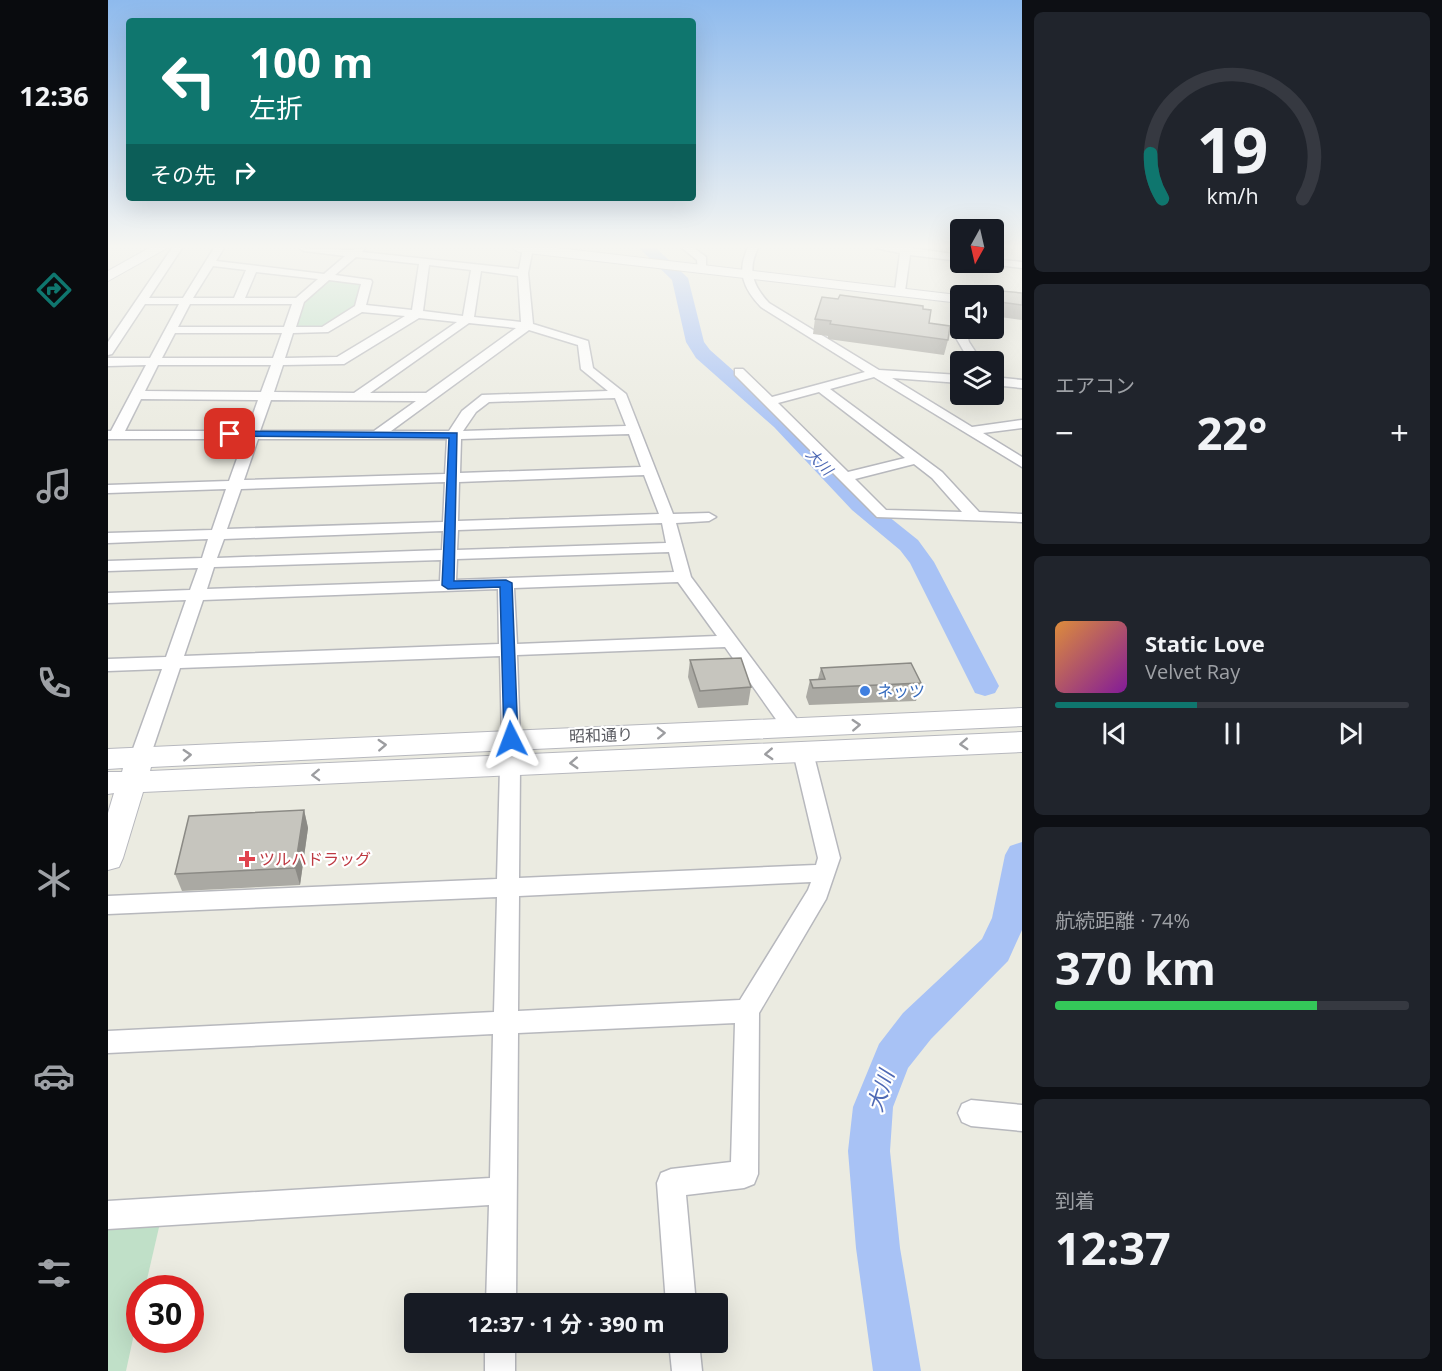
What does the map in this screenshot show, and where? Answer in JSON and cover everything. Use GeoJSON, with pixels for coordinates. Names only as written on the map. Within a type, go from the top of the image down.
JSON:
{"type":"FeatureCollection","features":[{"type":"Feature","properties":{"kind":"street"},"geometry":{"type":"LineString","coordinates":[[108,351],[135,312]]}},
{"type":"Feature","properties":{"kind":"street"},"geometry":{"type":"LineString","coordinates":[[112,435],[138,395],[181,312]]}},
{"type":"Feature","properties":{"kind":"street"},"geometry":{"type":"LineString","coordinates":[[108,858],[127,774],[174,663],[295,312]]}},
{"type":"Feature","properties":{"kind":"street"},"geometry":{"type":"LineString","coordinates":[[173,330],[324,330],[353,312]]}},
{"type":"Feature","properties":{"kind":"street"},"geometry":{"type":"LineString","coordinates":[[398,312],[527,326],[584,343],[587,369],[620,394],[668,519],[683,577],[730,641],[797,740],[829,858],[818,894],[747,1011],[744,1174],[671,1183],[680,1293]]}},
{"type":"Feature","properties":{"kind":"street"},"geometry":{"type":"LineString","coordinates":[[359,395],[468,319],[469,312]]}},
{"type":"Feature","properties":{"kind":"street"},"geometry":{"type":"LineString","coordinates":[[526,312],[527,326]]}},
{"type":"Feature","properties":{"kind":"street"},"geometry":{"type":"LineString","coordinates":[[776,312],[1022,463]]}},
{"type":"Feature","properties":{"kind":"street"},"geometry":{"type":"LineString","coordinates":[[108,362],[340,361],[417,314]]}},
{"type":"Feature","properties":{"kind":"street"},"geometry":{"type":"LineString","coordinates":[[378,434],[527,326]]}},
{"type":"Feature","properties":{"kind":"street"},"geometry":{"type":"LineString","coordinates":[[739,372],[882,513],[1022,518]]}},
{"type":"Feature","properties":{"kind":"street"},"geometry":{"type":"LineString","coordinates":[[768,402],[875,373],[950,378]]}},
{"type":"Feature","properties":{"kind":"street"},"geometry":{"type":"LineString","coordinates":[[1004,381],[1022,384]]}},
{"type":"Feature","properties":{"kind":"street"},"geometry":{"type":"LineString","coordinates":[[821,388],[937,475],[974,516]]}},
{"type":"Feature","properties":{"kind":"street"},"geometry":{"type":"LineString","coordinates":[[448,585],[454,435],[458,426],[478,402],[486,398],[620,394]]}},
{"type":"Feature","properties":{"kind":"street"},"geometry":{"type":"LineString","coordinates":[[138,395],[430,397]]}},
{"type":"Feature","properties":{"kind":"street"},"geometry":{"type":"LineString","coordinates":[[969,431],[1022,424]]}},
{"type":"Feature","properties":{"kind":"street"},"geometry":{"type":"LineString","coordinates":[[112,435],[454,435],[635,430]]}},
{"type":"Feature","properties":{"kind":"street"},"geometry":{"type":"LineString","coordinates":[[846,477],[917,459]]}},
{"type":"Feature","properties":{"kind":"street"},"geometry":{"type":"LineString","coordinates":[[108,489],[651,471]]}},
{"type":"Feature","properties":{"kind":"street"},"geometry":{"type":"LineString","coordinates":[[108,538],[709,517]]}},
{"type":"Feature","properties":{"kind":"street"},"geometry":{"type":"LineString","coordinates":[[108,566],[675,547]]}},
{"type":"Feature","properties":{"kind":"street"},"geometry":{"type":"LineString","coordinates":[[108,598],[683,577]]}},
{"type":"Feature","properties":{"kind":"street"},"geometry":{"type":"LineString","coordinates":[[506,583],[511,739]]}},
{"type":"Feature","properties":{"kind":"street"},"geometry":{"type":"LineString","coordinates":[[108,665],[730,641]]}},
{"type":"Feature","properties":{"kind":"street","name":"昭和通り"},"geometry":{"type":"LineString","coordinates":[[108,759],[127,774],[510,767],[1022,717]]}},
{"type":"Feature","properties":{"kind":"street","name":"昭和通り"},"geometry":{"type":"LineString","coordinates":[[127,774],[511,739],[1022,742]]}},
{"type":"Feature","properties":{"kind":"street"},"geometry":{"type":"LineString","coordinates":[[501,1293],[510,767]]}},
{"type":"Feature","properties":{"kind":"street"},"geometry":{"type":"LineString","coordinates":[[108,905],[825,873]]}},
{"type":"Feature","properties":{"kind":"street"},"geometry":{"type":"LineString","coordinates":[[108,1042],[747,1011]]}},
{"type":"Feature","properties":{"kind":"street"},"geometry":{"type":"LineString","coordinates":[[970,1113],[1022,1118]]}},
{"type":"Feature","properties":{"kind":"street"},"geometry":{"type":"LineString","coordinates":[[108,1215],[501,1191]]}},
{"type":"Feature","properties":{"kind":"street"},"geometry":{"type":"LineString","coordinates":[[500,1353],[500,1371]]}},
{"type":"Feature","properties":{"kind":"street"},"geometry":{"type":"LineString","coordinates":[[685,1353],[687,1371]]}},
{"type":"Feature","properties":{"kind":"green space"},"geometry":{"type":"Polygon","coordinates":[[[302,312],[349,312],[323,328],[296,328],[302,312]]]}},
{"type":"Feature","properties":{"kind":"green space"},"geometry":{"type":"Polygon","coordinates":[[[160,1223],[148,1275],[126,1275],[126,1353],[130,1353],[126,1371],[108,1371],[108,1226],[160,1223]]]}},
{"type":"Feature","properties":{"kind":"building"},"geometry":{"type":"Polygon","coordinates":[[[817,312],[931,312],[929,323],[950,326],[948,340],[830,324],[831,321],[815,319],[817,312]]]}},
{"type":"Feature","properties":{"kind":"building"},"geometry":{"type":"Polygon","coordinates":[[[741,658],[751,687],[700,691],[690,660],[741,658]]]}},
{"type":"Feature","properties":{"kind":"building"},"geometry":{"type":"Polygon","coordinates":[[[911,663],[921,683],[813,688],[810,680],[825,679],[821,668],[911,663]]]}},
{"type":"Feature","properties":{"kind":"building","name":"ツルハドラッグ"},"geometry":{"type":"Polygon","coordinates":[[[304,810],[295,868],[175,874],[189,816],[304,810]]]}},
{"type":"Feature","properties":{"kind":"waterway","name":"大川"},"geometry":{"type":"LineString","coordinates":[[688,312],[695,342],[703,354],[781,423],[860,505],[909,545],[922,562],[985,686]]}},
{"type":"Feature","properties":{"kind":"waterway","name":"大川"},"geometry":{"type":"LineString","coordinates":[[897,1371],[878,1248],[869,1151],[873,1107],[893,1057],[917,1026],[995,950],[1010,918],[1022,855]]}},
{"type":"Feature","properties":{"kind":"place","name":"ネッツ"},"geometry":{"type":"Point","coordinates":[865,691]}},
{"type":"Feature","properties":{"kind":"place","name":"ツルハドラッグ"},"geometry":{"type":"Point","coordinates":[247,859]}},
{"type":"Feature","properties":{"kind":"route"},"geometry":{"type":"LineString","coordinates":[[230,434],[454,435],[448,585],[506,583],[511,739]]}}]}
